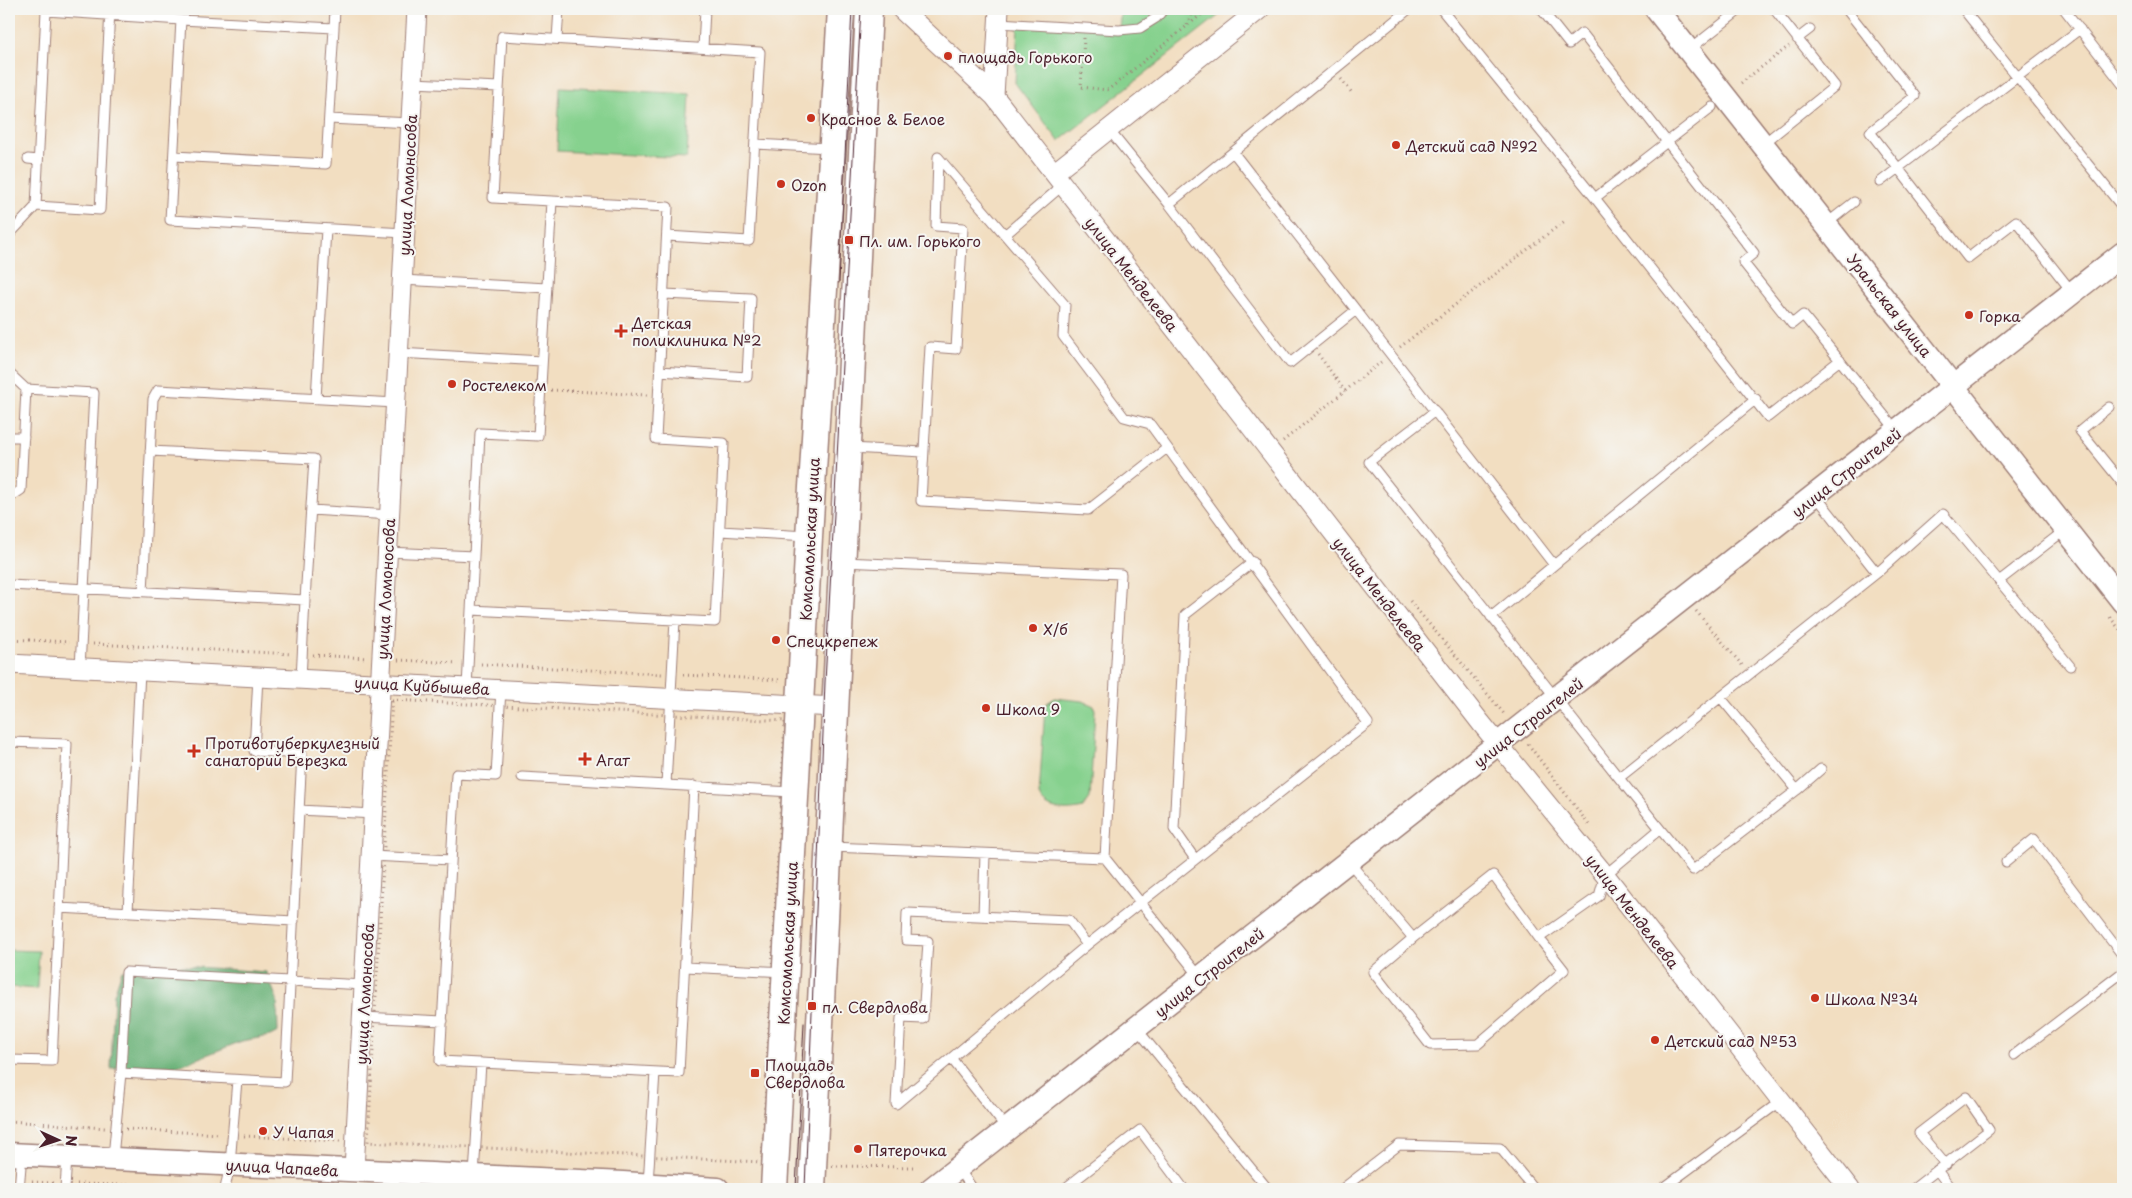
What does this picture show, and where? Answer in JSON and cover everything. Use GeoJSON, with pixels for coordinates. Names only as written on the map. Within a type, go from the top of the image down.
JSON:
{"type":"FeatureCollection","features":[{"type":"Feature","properties":{"kind":"main road","name":"Комсомольская улица"},"geometry":{"type":"LineString","coordinates":[[774,1189],[769,1163],[785,972],[841,9]]}},
{"type":"Feature","properties":{"kind":"main road"},"geometry":{"type":"LineString","coordinates":[[813,1177],[869,9]]}},
{"type":"Feature","properties":{"kind":"street","name":"улица Ломоносова"},"geometry":{"type":"LineString","coordinates":[[354,1170],[417,9]]}},
{"type":"Feature","properties":{"kind":"street","name":"улица Менделеева"},"geometry":{"type":"LineString","coordinates":[[901,9],[994,96],[1499,744],[1605,875],[1850,1189]]}},
{"type":"Feature","properties":{"kind":"street"},"geometry":{"type":"LineString","coordinates":[[1059,179],[1109,130],[1260,9]]}},
{"type":"Feature","properties":{"kind":"street","name":"Уральская улица"},"geometry":{"type":"LineString","coordinates":[[1656,9],[2123,602]]}},
{"type":"Feature","properties":{"kind":"street"},"geometry":{"type":"LineString","coordinates":[[994,96],[999,16]]}},
{"type":"Feature","properties":{"kind":"street","name":"улица Строителей"},"geometry":{"type":"LineString","coordinates":[[931,1189],[1008,1131],[2123,254]]}},
{"type":"Feature","properties":{"kind":"street","name":"улица Куйбышева"},"geometry":{"type":"LineString","coordinates":[[9,664],[670,697],[835,708]]}},
{"type":"Feature","properties":{"kind":"street","name":"улица Чапаева"},"geometry":{"type":"LineString","coordinates":[[15,1155],[354,1170],[487,1181],[622,1186],[648,1184],[677,1188],[718,1189]]}},
{"type":"Feature","properties":{"kind":"lane"},"geometry":{"type":"LineString","coordinates":[[174,156],[326,164],[335,9]]}},
{"type":"Feature","properties":{"kind":"lane"},"geometry":{"type":"LineString","coordinates":[[557,39],[559,9]]}},
{"type":"Feature","properties":{"kind":"lane"},"geometry":{"type":"LineString","coordinates":[[702,48],[705,9]]}},
{"type":"Feature","properties":{"kind":"lane"},"geometry":{"type":"LineString","coordinates":[[999,16],[1084,28],[1119,30],[1140,28],[1156,18],[1164,9]]}},
{"type":"Feature","properties":{"kind":"lane"},"geometry":{"type":"LineString","coordinates":[[1169,204],[1409,9]]}},
{"type":"Feature","properties":{"kind":"lane"},"geometry":{"type":"LineString","coordinates":[[1442,9],[1768,416],[1840,360]]}},
{"type":"Feature","properties":{"kind":"lane"},"geometry":{"type":"LineString","coordinates":[[1541,9],[1569,44],[1582,33],[1754,253],[1743,262],[1792,324],[1803,315],[1897,431]]}},
{"type":"Feature","properties":{"kind":"lane"},"geometry":{"type":"LineString","coordinates":[[1688,50],[1741,9]]}},
{"type":"Feature","properties":{"kind":"lane"},"geometry":{"type":"LineString","coordinates":[[1763,144],[1835,86],[1774,9]]}},
{"type":"Feature","properties":{"kind":"lane"},"geometry":{"type":"LineString","coordinates":[[1846,9],[1915,96],[1870,132],[1968,258],[2016,221],[2073,293]]}},
{"type":"Feature","properties":{"kind":"lane"},"geometry":{"type":"LineString","coordinates":[[1963,9],[2123,208]]}},
{"type":"Feature","properties":{"kind":"lane"},"geometry":{"type":"LineString","coordinates":[[2064,9],[2123,85]]}},
{"type":"Feature","properties":{"kind":"lane"},"geometry":{"type":"LineString","coordinates":[[9,235],[36,206],[46,11],[110,12],[181,20],[334,28]]}},
{"type":"Feature","properties":{"kind":"lane"},"geometry":{"type":"LineString","coordinates":[[36,206],[100,210],[110,12]]}},
{"type":"Feature","properties":{"kind":"lane"},"geometry":{"type":"LineString","coordinates":[[181,20],[170,220],[405,233]]}},
{"type":"Feature","properties":{"kind":"lane"},"geometry":{"type":"LineString","coordinates":[[1797,39],[1810,29]]}},
{"type":"Feature","properties":{"kind":"lane"},"geometry":{"type":"LineString","coordinates":[[1880,182],[2080,30]]}},
{"type":"Feature","properties":{"kind":"lane"},"geometry":{"type":"LineString","coordinates":[[471,610],[715,622],[720,531],[724,443],[656,439],[668,207],[493,198],[502,36],[760,52],[749,241],[667,236]]}},
{"type":"Feature","properties":{"kind":"lane"},"geometry":{"type":"LineString","coordinates":[[413,83],[499,86]]}},
{"type":"Feature","properties":{"kind":"lane"},"geometry":{"type":"LineString","coordinates":[[1594,198],[1712,107]]}},
{"type":"Feature","properties":{"kind":"lane"},"geometry":{"type":"LineString","coordinates":[[329,119],[411,123]]}},
{"type":"Feature","properties":{"kind":"lane"},"geometry":{"type":"LineString","coordinates":[[1109,130],[1169,204],[1290,363],[1356,310]]}},
{"type":"Feature","properties":{"kind":"lane"},"geometry":{"type":"LineString","coordinates":[[755,144],[832,148]]}},
{"type":"Feature","properties":{"kind":"lane"},"geometry":{"type":"LineString","coordinates":[[1233,152],[1554,565]]}},
{"type":"Feature","properties":{"kind":"lane"},"geometry":{"type":"LineString","coordinates":[[1087,945],[1069,920],[908,913],[906,940],[928,941],[924,1010],[923,1019],[901,1018],[896,1104],[1087,945],[1368,723],[1253,562],[1150,424],[1124,417],[1062,336],[1065,305],[938,157],[936,226],[963,228],[956,349],[930,347],[921,501],[1088,510],[1167,448]]}},
{"type":"Feature","properties":{"kind":"lane"},"geometry":{"type":"LineString","coordinates":[[28,160],[38,160]]}},
{"type":"Feature","properties":{"kind":"lane"},"geometry":{"type":"LineString","coordinates":[[1006,234],[1059,179]]}},
{"type":"Feature","properties":{"kind":"lane"},"geometry":{"type":"LineString","coordinates":[[467,687],[480,433],[538,436],[552,201]]}},
{"type":"Feature","properties":{"kind":"lane"},"geometry":{"type":"LineString","coordinates":[[1826,224],[1854,202]]}},
{"type":"Feature","properties":{"kind":"lane"},"geometry":{"type":"LineString","coordinates":[[316,399],[326,228]]}},
{"type":"Feature","properties":{"kind":"lane"},"geometry":{"type":"LineString","coordinates":[[402,280],[547,288]]}},
{"type":"Feature","properties":{"kind":"lane"},"geometry":{"type":"LineString","coordinates":[[660,371],[747,376],[749,338],[751,298],[664,294]]}},
{"type":"Feature","properties":{"kind":"lane"},"geometry":{"type":"LineString","coordinates":[[398,353],[542,362]]}},
{"type":"Feature","properties":{"kind":"lane"},"geometry":{"type":"LineString","coordinates":[[9,373],[26,389],[94,393],[80,668]]}},
{"type":"Feature","properties":{"kind":"lane"},"geometry":{"type":"LineString","coordinates":[[9,498],[21,490],[26,389]]}},
{"type":"Feature","properties":{"kind":"lane"},"geometry":{"type":"LineString","coordinates":[[143,592],[153,398],[158,390],[396,403]]}},
{"type":"Feature","properties":{"kind":"lane"},"geometry":{"type":"LineString","coordinates":[[1491,618],[1756,400]]}},
{"type":"Feature","properties":{"kind":"lane"},"geometry":{"type":"LineString","coordinates":[[2109,407],[2080,431],[2123,484]]}},
{"type":"Feature","properties":{"kind":"lane"},"geometry":{"type":"LineString","coordinates":[[1435,411],[1369,462],[1556,700],[1693,870],[1797,790],[1821,769]]}},
{"type":"Feature","properties":{"kind":"lane"},"geometry":{"type":"LineString","coordinates":[[11,437],[24,437]]}},
{"type":"Feature","properties":{"kind":"lane"},"geometry":{"type":"LineString","coordinates":[[849,448],[923,452]]}},
{"type":"Feature","properties":{"kind":"lane"},"geometry":{"type":"LineString","coordinates":[[150,451],[314,459],[301,679]]}},
{"type":"Feature","properties":{"kind":"lane"},"geometry":{"type":"LineString","coordinates":[[1816,496],[1877,573]]}},
{"type":"Feature","properties":{"kind":"lane"},"geometry":{"type":"LineString","coordinates":[[311,510],[390,515]]}},
{"type":"Feature","properties":{"kind":"lane"},"geometry":{"type":"LineString","coordinates":[[1619,778],[1750,676],[1877,573],[1943,514],[2070,666]]}},
{"type":"Feature","properties":{"kind":"lane"},"geometry":{"type":"LineString","coordinates":[[1999,581],[2065,530]]}},
{"type":"Feature","properties":{"kind":"lane"},"geometry":{"type":"LineString","coordinates":[[720,531],[809,537]]}},
{"type":"Feature","properties":{"kind":"lane"},"geometry":{"type":"LineString","coordinates":[[388,552],[474,556]]}},
{"type":"Feature","properties":{"kind":"lane"},"geometry":{"type":"LineString","coordinates":[[843,562],[1121,574],[1106,858],[1202,978]]}},
{"type":"Feature","properties":{"kind":"lane"},"geometry":{"type":"LineString","coordinates":[[1196,859],[1174,829],[1185,615],[1253,562]]}},
{"type":"Feature","properties":{"kind":"lane"},"geometry":{"type":"LineString","coordinates":[[9,585],[305,600]]}},
{"type":"Feature","properties":{"kind":"lane"},"geometry":{"type":"LineString","coordinates":[[666,785],[675,620]]}},
{"type":"Feature","properties":{"kind":"lane"},"geometry":{"type":"LineString","coordinates":[[128,912],[140,671]]}},
{"type":"Feature","properties":{"kind":"lane"},"geometry":{"type":"LineString","coordinates":[[121,1073],[285,1082],[302,754],[254,751],[258,677]]}},
{"type":"Feature","properties":{"kind":"lane"},"geometry":{"type":"LineString","coordinates":[[501,689],[496,776],[456,774],[440,1061],[679,1073],[694,786]]}},
{"type":"Feature","properties":{"kind":"lane"},"geometry":{"type":"LineString","coordinates":[[1722,698],[1797,790]]}},
{"type":"Feature","properties":{"kind":"lane"},"geometry":{"type":"LineString","coordinates":[[9,742],[67,744],[52,1061],[9,1060]]}},
{"type":"Feature","properties":{"kind":"lane"},"geometry":{"type":"LineString","coordinates":[[522,777],[795,792]]}},
{"type":"Feature","properties":{"kind":"lane"},"geometry":{"type":"LineString","coordinates":[[299,810],[374,814]]}},
{"type":"Feature","properties":{"kind":"lane"},"geometry":{"type":"LineString","coordinates":[[1539,938],[1599,896],[1605,875],[1660,829]]}},
{"type":"Feature","properties":{"kind":"lane"},"geometry":{"type":"LineString","coordinates":[[2006,862],[2034,840],[2123,956]]}},
{"type":"Feature","properties":{"kind":"lane"},"geometry":{"type":"LineString","coordinates":[[828,847],[1106,858]]}},
{"type":"Feature","properties":{"kind":"lane"},"geometry":{"type":"LineString","coordinates":[[983,916],[985,854]]}},
{"type":"Feature","properties":{"kind":"lane"},"geometry":{"type":"LineString","coordinates":[[371,856],[451,860]]}},
{"type":"Feature","properties":{"kind":"lane"},"geometry":{"type":"LineString","coordinates":[[1349,862],[1413,938]]}},
{"type":"Feature","properties":{"kind":"lane"},"geometry":{"type":"LineString","coordinates":[[1493,875],[1539,938],[1564,970],[1478,1044],[1430,1045],[1373,972],[1493,875]]}},
{"type":"Feature","properties":{"kind":"lane"},"geometry":{"type":"LineString","coordinates":[[59,908],[294,921]]}},
{"type":"Feature","properties":{"kind":"lane"},"geometry":{"type":"LineString","coordinates":[[685,967],[785,972]]}},
{"type":"Feature","properties":{"kind":"lane"},"geometry":{"type":"LineString","coordinates":[[113,1159],[121,1073],[126,972],[364,985]]}},
{"type":"Feature","properties":{"kind":"lane"},"geometry":{"type":"LineString","coordinates":[[2014,1055],[2123,972]]}},
{"type":"Feature","properties":{"kind":"lane"},"geometry":{"type":"LineString","coordinates":[[363,1017],[442,1021]]}},
{"type":"Feature","properties":{"kind":"lane"},"geometry":{"type":"LineString","coordinates":[[1137,1029],[1268,1189]]}},
{"type":"Feature","properties":{"kind":"lane"},"geometry":{"type":"LineString","coordinates":[[951,1058],[1008,1131]]}},
{"type":"Feature","properties":{"kind":"lane"},"geometry":{"type":"LineString","coordinates":[[482,1063],[487,1181]]}},
{"type":"Feature","properties":{"kind":"lane"},"geometry":{"type":"LineString","coordinates":[[648,1184],[655,1072]]}},
{"type":"Feature","properties":{"kind":"lane"},"geometry":{"type":"LineString","coordinates":[[225,1188],[230,1164],[237,1080]]}},
{"type":"Feature","properties":{"kind":"lane"},"geometry":{"type":"LineString","coordinates":[[1913,1189],[1946,1165],[1989,1130],[1966,1097],[1919,1133],[1946,1165]]}},
{"type":"Feature","properties":{"kind":"lane"},"geometry":{"type":"LineString","coordinates":[[1662,1189],[1703,1154],[1781,1100]]}},
{"type":"Feature","properties":{"kind":"lane"},"geometry":{"type":"LineString","coordinates":[[1064,1189],[1140,1130],[1184,1189]]}},
{"type":"Feature","properties":{"kind":"lane"},"geometry":{"type":"LineString","coordinates":[[1342,1189],[1399,1145],[1500,1148],[1534,1189]]}},
{"type":"Feature","properties":{"kind":"lane"},"geometry":{"type":"LineString","coordinates":[[15,1155],[19,1185]]}},
{"type":"Feature","properties":{"kind":"lane"},"geometry":{"type":"LineString","coordinates":[[65,1186],[67,1157]]}},
{"type":"Feature","properties":{"kind":"lane"},"geometry":{"type":"LineString","coordinates":[[959,1169],[973,1189]]}},
{"type":"Feature","properties":{"kind":"lane"},"geometry":{"type":"LineString","coordinates":[[1937,1170],[1951,1189]]}},
{"type":"Feature","properties":{"kind":"path"},"geometry":{"type":"LineString","coordinates":[[1187,26],[1194,9]]}},
{"type":"Feature","properties":{"kind":"path"},"geometry":{"type":"LineString","coordinates":[[1084,28],[1081,88],[1108,90],[1208,9]]}},
{"type":"Feature","properties":{"kind":"path"},"geometry":{"type":"LineString","coordinates":[[1741,83],[1776,56]]}},
{"type":"Feature","properties":{"kind":"path"},"geometry":{"type":"LineString","coordinates":[[1280,443],[1390,354],[1566,220]]}},
{"type":"Feature","properties":{"kind":"path"},"geometry":{"type":"LineString","coordinates":[[1312,345],[1346,390]]}},
{"type":"Feature","properties":{"kind":"path"},"geometry":{"type":"LineString","coordinates":[[541,390],[659,395]]}},
{"type":"Feature","properties":{"kind":"path"},"geometry":{"type":"LineString","coordinates":[[1694,608],[1750,676]]}},
{"type":"Feature","properties":{"kind":"path"},"geometry":{"type":"LineString","coordinates":[[9,639],[369,658]]}},
{"type":"Feature","properties":{"kind":"path"},"geometry":{"type":"LineString","coordinates":[[394,660],[787,680]]}},
{"type":"Feature","properties":{"kind":"path"},"geometry":{"type":"LineString","coordinates":[[9,1121],[116,1129],[344,1141]]}},
{"type":"Feature","properties":{"kind":"path"},"geometry":{"type":"LineString","coordinates":[[813,1177],[916,1167]]}},
{"type":"Feature","properties":{"kind":"path"},"geometry":{"type":"LineString","coordinates":[[19,1185],[264,1189]]}},
{"type":"Feature","properties":{"kind":"green space"},"geometry":{"type":"Polygon","coordinates":[[[1121,9],[1227,9],[1059,141],[1015,83],[1018,24],[1119,29],[1121,9]]]}},
{"type":"Feature","properties":{"kind":"green space"},"geometry":{"type":"Polygon","coordinates":[[[560,87],[690,94],[687,158],[557,151],[560,87]]]}},
{"type":"Feature","properties":{"kind":"green space"},"geometry":{"type":"Polygon","coordinates":[[[1055,698],[1083,701],[1094,706],[1090,798],[1083,808],[1064,810],[1051,808],[1042,801],[1039,795],[1045,707],[1047,703],[1055,698]]]}},
{"type":"Feature","properties":{"kind":"green space"},"geometry":{"type":"Polygon","coordinates":[[[9,950],[39,951],[37,989],[9,987],[9,950]]]}},
{"type":"Feature","properties":{"kind":"green space"},"geometry":{"type":"Polygon","coordinates":[[[169,965],[266,972],[277,999],[278,1032],[270,1036],[242,1041],[181,1065],[111,1069],[114,994],[122,970],[169,965]]]}},
{"type":"Feature","properties":{"kind":"tram line"},"geometry":{"type":"LineString","coordinates":[[839,283],[852,9]]}},
{"type":"Feature","properties":{"kind":"tram line"},"geometry":{"type":"LineString","coordinates":[[805,1189],[825,682],[861,9]]}},
{"type":"Feature","properties":{"kind":"tram line"},"geometry":{"type":"LineString","coordinates":[[796,1189],[804,1023]]}},
{"type":"Feature","properties":{"kind":"place","name":"площадь Горького"},"geometry":{"type":"Point","coordinates":[948,56]}},
{"type":"Feature","properties":{"kind":"place","name":"Красное & Белое"},"geometry":{"type":"Point","coordinates":[811,118]}},
{"type":"Feature","properties":{"kind":"place","name":"Детский сад №92"},"geometry":{"type":"Point","coordinates":[1396,145]}},
{"type":"Feature","properties":{"kind":"place","name":"Ozon"},"geometry":{"type":"Point","coordinates":[781,184]}},
{"type":"Feature","properties":{"kind":"place","name":"Пл. им. Горького"},"geometry":{"type":"Point","coordinates":[849,240]}},
{"type":"Feature","properties":{"kind":"place","name":"Горка"},"geometry":{"type":"Point","coordinates":[1969,315]}},
{"type":"Feature","properties":{"kind":"place","name":"Детская поликлиника №2"},"geometry":{"type":"Point","coordinates":[621,331]}},
{"type":"Feature","properties":{"kind":"place","name":"Ростелеком"},"geometry":{"type":"Point","coordinates":[452,384]}},
{"type":"Feature","properties":{"kind":"place","name":"Х/б"},"geometry":{"type":"Point","coordinates":[1033,628]}},
{"type":"Feature","properties":{"kind":"place","name":"Спецкрепеж"},"geometry":{"type":"Point","coordinates":[776,640]}},
{"type":"Feature","properties":{"kind":"place","name":"Школа 9"},"geometry":{"type":"Point","coordinates":[986,708]}},
{"type":"Feature","properties":{"kind":"place","name":"Противотуберкулезный санаторий Березка"},"geometry":{"type":"Point","coordinates":[194,751]}},
{"type":"Feature","properties":{"kind":"place","name":"Агат"},"geometry":{"type":"Point","coordinates":[585,759]}},
{"type":"Feature","properties":{"kind":"place","name":"Школа №34"},"geometry":{"type":"Point","coordinates":[1815,998]}},
{"type":"Feature","properties":{"kind":"place","name":"пл. Свердлова"},"geometry":{"type":"Point","coordinates":[812,1006]}},
{"type":"Feature","properties":{"kind":"place","name":"Детский сад №53"},"geometry":{"type":"Point","coordinates":[1655,1040]}},
{"type":"Feature","properties":{"kind":"place","name":"Площадь Свердлова"},"geometry":{"type":"Point","coordinates":[755,1073]}},
{"type":"Feature","properties":{"kind":"place","name":"У Чапая"},"geometry":{"type":"Point","coordinates":[263,1131]}},
{"type":"Feature","properties":{"kind":"place","name":"Пятерочка"},"geometry":{"type":"Point","coordinates":[858,1149]}}]}
